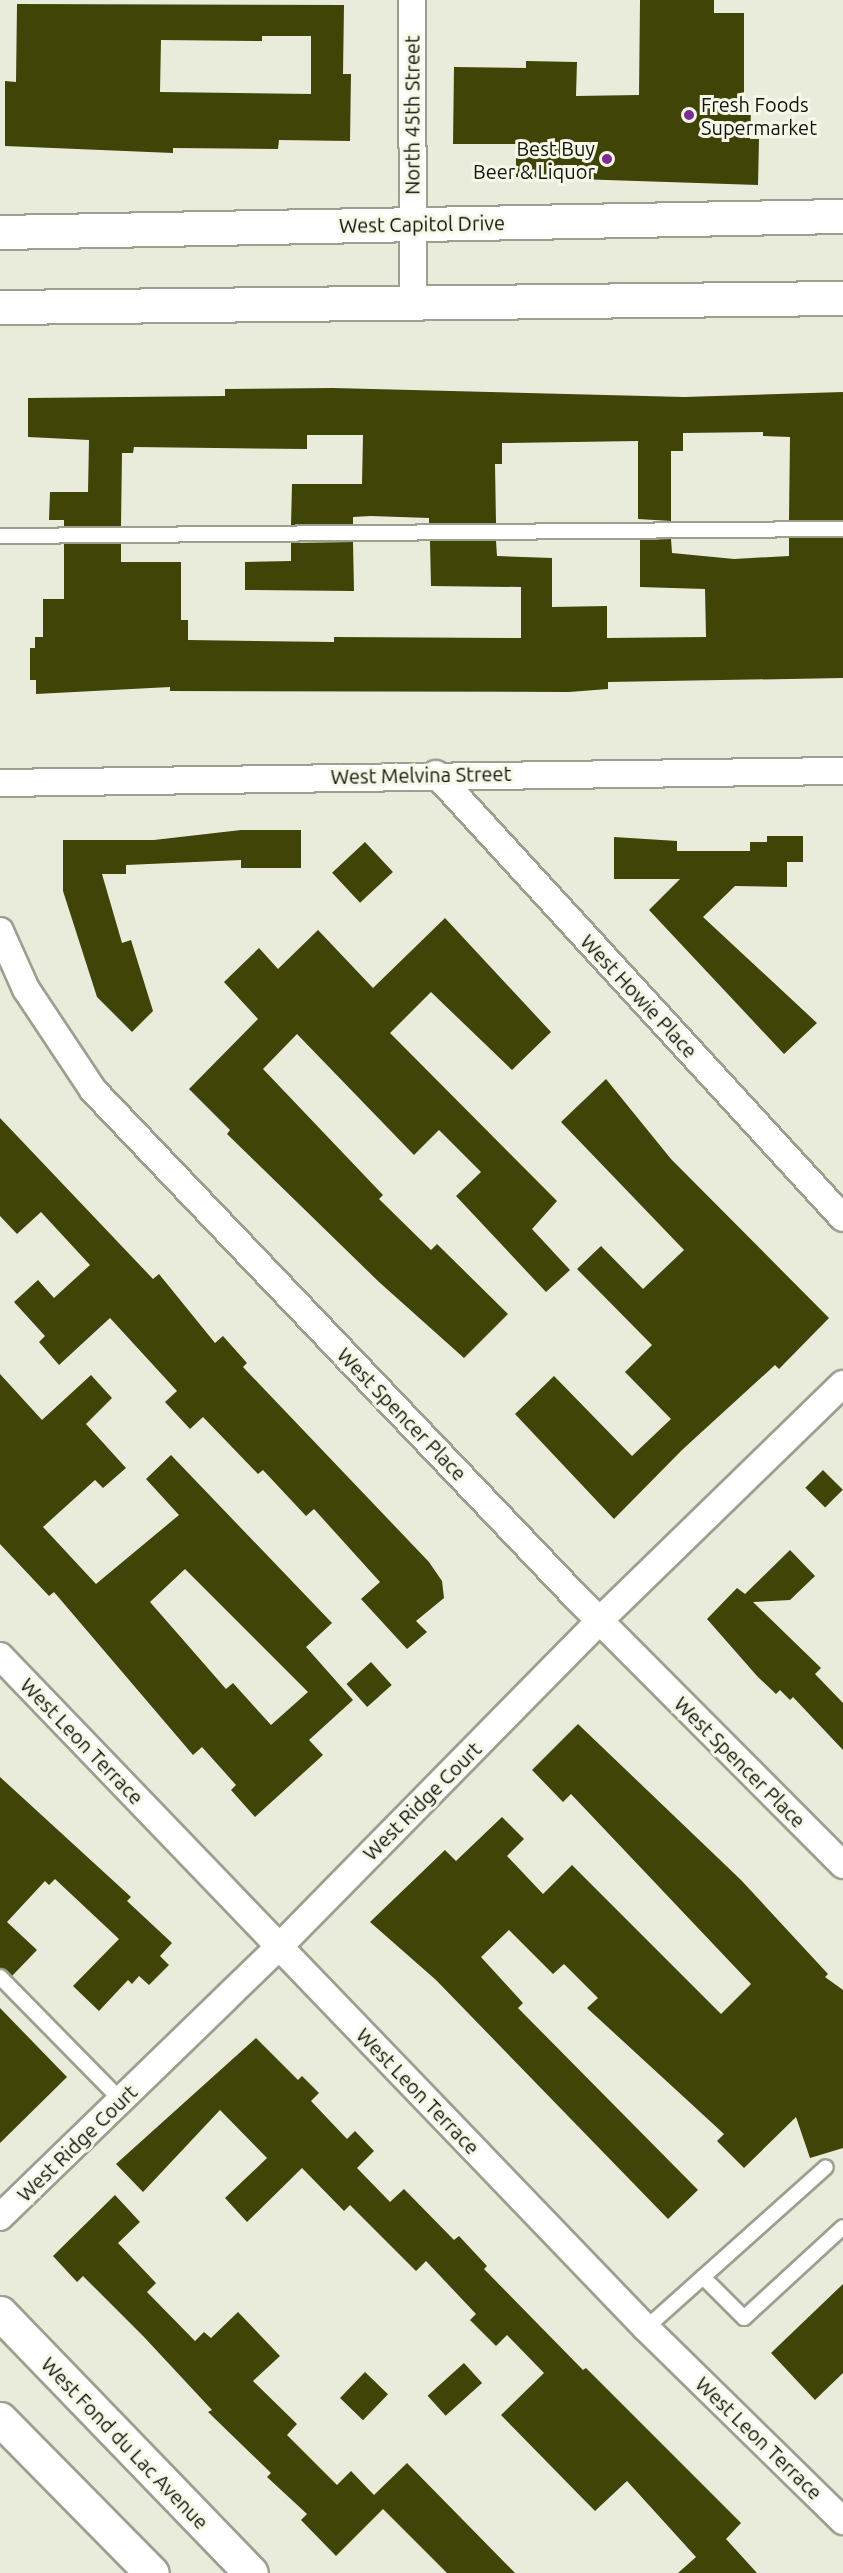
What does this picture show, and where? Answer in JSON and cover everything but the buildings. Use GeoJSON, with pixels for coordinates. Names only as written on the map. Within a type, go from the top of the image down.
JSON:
{"type":"FeatureCollection","features":[{"type":"Feature","properties":{"kind":"main road","name":"West Capitol Drive"},"geometry":{"type":"LineString","coordinates":[[0,232],[843,216]]}},
{"type":"Feature","properties":{"kind":"main road"},"geometry":{"type":"LineString","coordinates":[[0,307],[843,298]]}},
{"type":"Feature","properties":{"kind":"main road","name":"West Fond du Lac Avenue"},"geometry":{"type":"LineString","coordinates":[[0,2313],[251,2573]]}},
{"type":"Feature","properties":{"kind":"main road"},"geometry":{"type":"LineString","coordinates":[[0,2419],[152,2573]]}},
{"type":"Feature","properties":{"kind":"street","name":"North 45th Street"},"geometry":{"type":"LineString","coordinates":[[412,0],[413,303]]}},
{"type":"Feature","properties":{"kind":"street","name":"West Melvina Street"},"geometry":{"type":"LineString","coordinates":[[0,783],[436,774],[843,771]]}},
{"type":"Feature","properties":{"kind":"street","name":"West Howie Place"},"geometry":{"type":"LineString","coordinates":[[436,774],[843,1218]]}},
{"type":"Feature","properties":{"kind":"street","name":"West Spencer Place"},"geometry":{"type":"LineString","coordinates":[[0,931],[26,988],[93,1090],[599,1621],[843,1865]]}},
{"type":"Feature","properties":{"kind":"street","name":"West Ridge Court"},"geometry":{"type":"LineString","coordinates":[[0,2217],[279,1947],[599,1621],[843,1384]]}},
{"type":"Feature","properties":{"kind":"street","name":"West Leon Terrace"},"geometry":{"type":"LineString","coordinates":[[0,1656],[646,2328],[843,2521]]}},
{"type":"Feature","properties":{"kind":"lane"},"geometry":{"type":"LineString","coordinates":[[0,536],[843,529]]}},
{"type":"Feature","properties":{"kind":"lane"},"geometry":{"type":"LineString","coordinates":[[0,1977],[122,2101]]}},
{"type":"Feature","properties":{"kind":"lane"},"geometry":{"type":"LineString","coordinates":[[646,2328],[825,2167]]}},
{"type":"Feature","properties":{"kind":"lane"},"geometry":{"type":"LineString","coordinates":[[703,2277],[744,2318],[843,2227]]}},
{"type":"Feature","properties":{"kind":"place","name":"Fresh Foods Supermarket"},"geometry":{"type":"Point","coordinates":[689,115]}},
{"type":"Feature","properties":{"kind":"place","name":"Best Buy Beer & Liquor"},"geometry":{"type":"Point","coordinates":[607,159]}}]}
